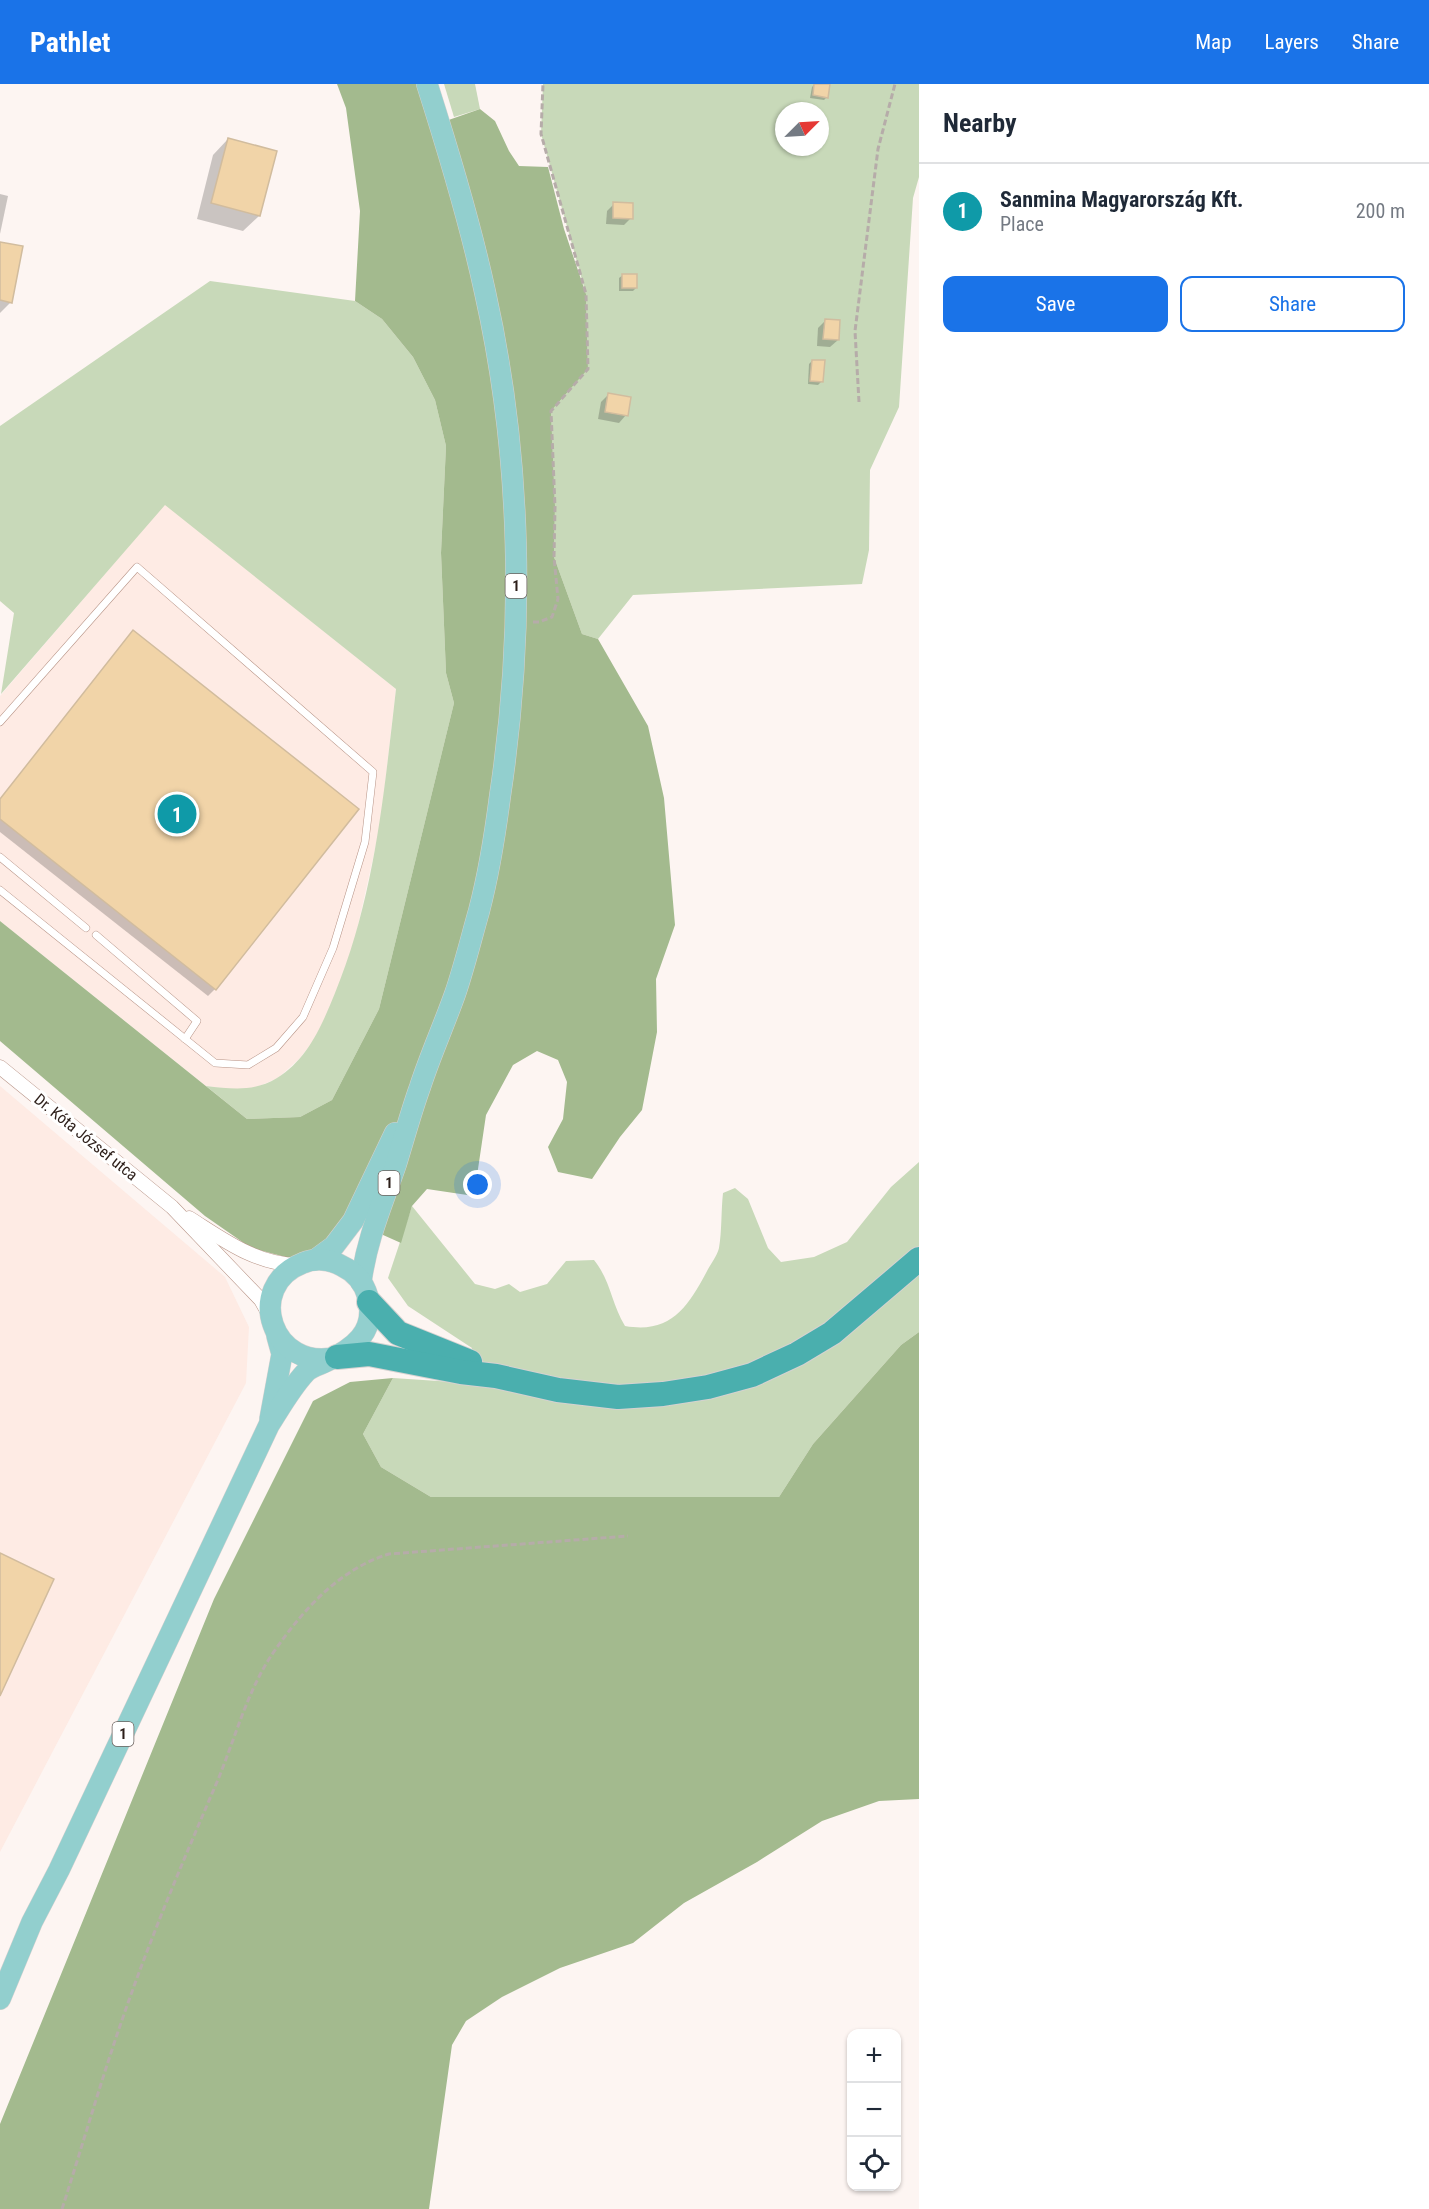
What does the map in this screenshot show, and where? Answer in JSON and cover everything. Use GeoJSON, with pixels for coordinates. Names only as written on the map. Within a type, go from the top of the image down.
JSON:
{"type":"FeatureCollection","features":[{"type":"Feature","properties":{"kind":"highway"},"geometry":{"type":"LineString","coordinates":[[337,1357],[369,1354],[461,1372],[496,1376],[558,1390],[618,1396],[663,1394],[708,1387],[741,1378],[798,1354],[832,1333],[919,1259]]}},
{"type":"Feature","properties":{"kind":"highway"},"geometry":{"type":"LineString","coordinates":[[365,1292],[398,1333],[467,1360],[496,1376]]}},
{"type":"Feature","properties":{"kind":"main road","name":"1"},"geometry":{"type":"LineString","coordinates":[[0,1999],[32,1922],[59,1870],[269,1425],[307,1371],[351,1348],[363,1335],[369,1319],[365,1292],[369,1237],[420,1086],[456,992],[492,852],[512,710],[516,622],[512,469],[495,339],[485,292],[460,193],[427,84]]}},
{"type":"Feature","properties":{"kind":"main road","name":"1"},"geometry":{"type":"LineString","coordinates":[[269,1425],[282,1354],[274,1327],[271,1302],[276,1287],[285,1274],[334,1246],[353,1221],[380,1162],[420,1086]]}},
{"type":"Feature","properties":{"kind":"main road"},"geometry":{"type":"LineString","coordinates":[[307,1262],[324,1260],[341,1264],[355,1275],[365,1292]]}},
{"type":"Feature","properties":{"kind":"main road"},"geometry":{"type":"LineString","coordinates":[[274,1327],[288,1348],[303,1357],[320,1360],[337,1357]]}},
{"type":"Feature","properties":{"kind":"street","name":"Dr. Kóta József utca"},"geometry":{"type":"LineString","coordinates":[[0,1066],[172,1207]]}},
{"type":"Feature","properties":{"kind":"street"},"geometry":{"type":"LineString","coordinates":[[172,1207],[244,1252],[281,1264],[307,1262]]}},
{"type":"Feature","properties":{"kind":"street"},"geometry":{"type":"LineString","coordinates":[[172,1207],[261,1300],[274,1327]]}},
{"type":"Feature","properties":{"kind":"lane"},"geometry":{"type":"LineString","coordinates":[[0,722],[137,567],[373,772],[365,842],[333,948],[303,1017],[276,1048],[248,1065],[215,1063],[0,890]]}},
{"type":"Feature","properties":{"kind":"lane"},"geometry":{"type":"LineString","coordinates":[[0,870],[3,859],[86,928]]}},
{"type":"Feature","properties":{"kind":"lane"},"geometry":{"type":"LineString","coordinates":[[96,935],[196,1021],[185,1039]]}},
{"type":"Feature","properties":{"kind":"path"},"geometry":{"type":"LineString","coordinates":[[516,622],[539,622],[552,617],[558,599],[554,557],[555,507],[551,411],[588,369],[586,294],[540,134],[543,84]]}},
{"type":"Feature","properties":{"kind":"path"},"geometry":{"type":"LineString","coordinates":[[859,402],[855,331],[878,149],[895,84]]}},
{"type":"Feature","properties":{"kind":"path"},"geometry":{"type":"LineString","coordinates":[[62,2209],[122,2022],[182,1865],[255,1685],[273,1654],[308,1609],[331,1586],[351,1572],[375,1558],[389,1554],[628,1536]]}},
{"type":"Feature","properties":{"kind":"shaded area"},"geometry":{"type":"Polygon","coordinates":[[[165,504],[396,689],[380,827],[352,952],[319,1034],[300,1058],[278,1078],[257,1087],[237,1090],[206,1086],[0,921],[0,696],[165,504]]]}},
{"type":"Feature","properties":{"kind":"shaded area"},"geometry":{"type":"Polygon","coordinates":[[[0,1086],[225,1277],[249,1327],[246,1383],[0,1852],[0,1086]]]}},
{"type":"Feature","properties":{"kind":"green space"},"geometry":{"type":"Polygon","coordinates":[[[337,84],[426,84],[440,123],[480,109],[495,121],[519,166],[548,167],[564,229],[586,294],[588,369],[551,411],[555,506],[554,557],[582,634],[598,639],[648,726],[664,798],[675,925],[656,979],[657,1032],[642,1110],[620,1137],[592,1179],[558,1172],[548,1147],[563,1119],[567,1082],[558,1060],[537,1051],[513,1065],[486,1115],[474,1196],[427,1189],[412,1206],[401,1243],[354,1222],[297,1260],[251,1248],[205,1216],[0,1041],[0,921],[247,1119],[300,1117],[332,1100],[379,1009],[454,703],[446,673],[441,553],[446,446],[435,400],[413,357],[382,319],[355,301],[360,211],[346,108],[337,84]]]}},
{"type":"Feature","properties":{"kind":"green space"},"geometry":{"type":"Polygon","coordinates":[[[444,84],[475,84],[480,109],[454,117],[444,84]]]}},
{"type":"Feature","properties":{"kind":"green space"},"geometry":{"type":"Polygon","coordinates":[[[543,84],[919,84],[919,177],[913,198],[899,407],[870,470],[869,550],[862,584],[633,595],[598,639],[582,634],[554,557],[555,506],[551,411],[588,369],[586,294],[541,134],[543,84]]]}},
{"type":"Feature","properties":{"kind":"green space"},"geometry":{"type":"Polygon","coordinates":[[[210,281],[355,301],[382,319],[413,357],[435,400],[446,446],[441,553],[446,673],[454,703],[379,1009],[332,1100],[300,1117],[247,1119],[206,1086],[234,1088],[260,1086],[277,1078],[306,1051],[325,1017],[349,956],[369,881],[382,805],[396,689],[165,505],[1,694],[14,613],[0,601],[0,426],[210,281]]]}},
{"type":"Feature","properties":{"kind":"green space"},"geometry":{"type":"Polygon","coordinates":[[[919,1162],[919,1332],[901,1345],[813,1444],[779,1497],[431,1497],[381,1467],[363,1434],[393,1378],[468,1383],[472,1348],[408,1306],[388,1278],[412,1206],[475,1284],[495,1289],[509,1284],[520,1292],[547,1284],[566,1261],[594,1260],[604,1276],[625,1326],[654,1326],[675,1316],[684,1307],[715,1257],[721,1235],[723,1193],[735,1188],[748,1199],[768,1248],[781,1262],[814,1257],[847,1242],[891,1187],[919,1162]]]}},
{"type":"Feature","properties":{"kind":"green space"},"geometry":{"type":"Polygon","coordinates":[[[919,1332],[919,1799],[879,1801],[822,1821],[757,1862],[684,1903],[633,1943],[560,1968],[502,1997],[466,2021],[452,2045],[429,2209],[0,2209],[0,2124],[214,1599],[313,1401],[350,1382],[393,1378],[363,1434],[381,1467],[431,1497],[779,1497],[813,1444],[901,1345],[919,1332]]]}},
{"type":"Feature","properties":{"kind":"building"},"geometry":{"type":"Polygon","coordinates":[[[814,84],[830,84],[828,98],[813,95],[814,84]]]}},
{"type":"Feature","properties":{"kind":"building"},"geometry":{"type":"Polygon","coordinates":[[[228,138],[277,151],[260,216],[211,203],[228,138]]]}},
{"type":"Feature","properties":{"kind":"building"},"geometry":{"type":"Polygon","coordinates":[[[613,202],[633,203],[633,219],[613,218],[613,202]]]}},
{"type":"Feature","properties":{"kind":"building"},"geometry":{"type":"Polygon","coordinates":[[[0,242],[23,246],[12,303],[0,300],[0,242]]]}},
{"type":"Feature","properties":{"kind":"building"},"geometry":{"type":"Polygon","coordinates":[[[622,274],[637,274],[637,288],[622,288],[622,274]]]}},
{"type":"Feature","properties":{"kind":"building"},"geometry":{"type":"Polygon","coordinates":[[[825,319],[840,320],[839,340],[823,339],[825,319]]]}},
{"type":"Feature","properties":{"kind":"building"},"geometry":{"type":"Polygon","coordinates":[[[812,360],[825,360],[823,382],[810,381],[812,360]]]}},
{"type":"Feature","properties":{"kind":"building"},"geometry":{"type":"Polygon","coordinates":[[[608,393],[631,397],[628,416],[605,412],[608,393]]]}},
{"type":"Feature","properties":{"kind":"building"},"geometry":{"type":"Polygon","coordinates":[[[133,630],[359,809],[216,990],[0,819],[0,799],[133,630]]]}},
{"type":"Feature","properties":{"kind":"building"},"geometry":{"type":"Polygon","coordinates":[[[0,1553],[54,1579],[0,1696],[0,1553]]]}},
{"type":"Feature","properties":{"kind":"place","name":"Sanmina Magyarország Kft."},"geometry":{"type":"Point","coordinates":[177,814]}}]}
